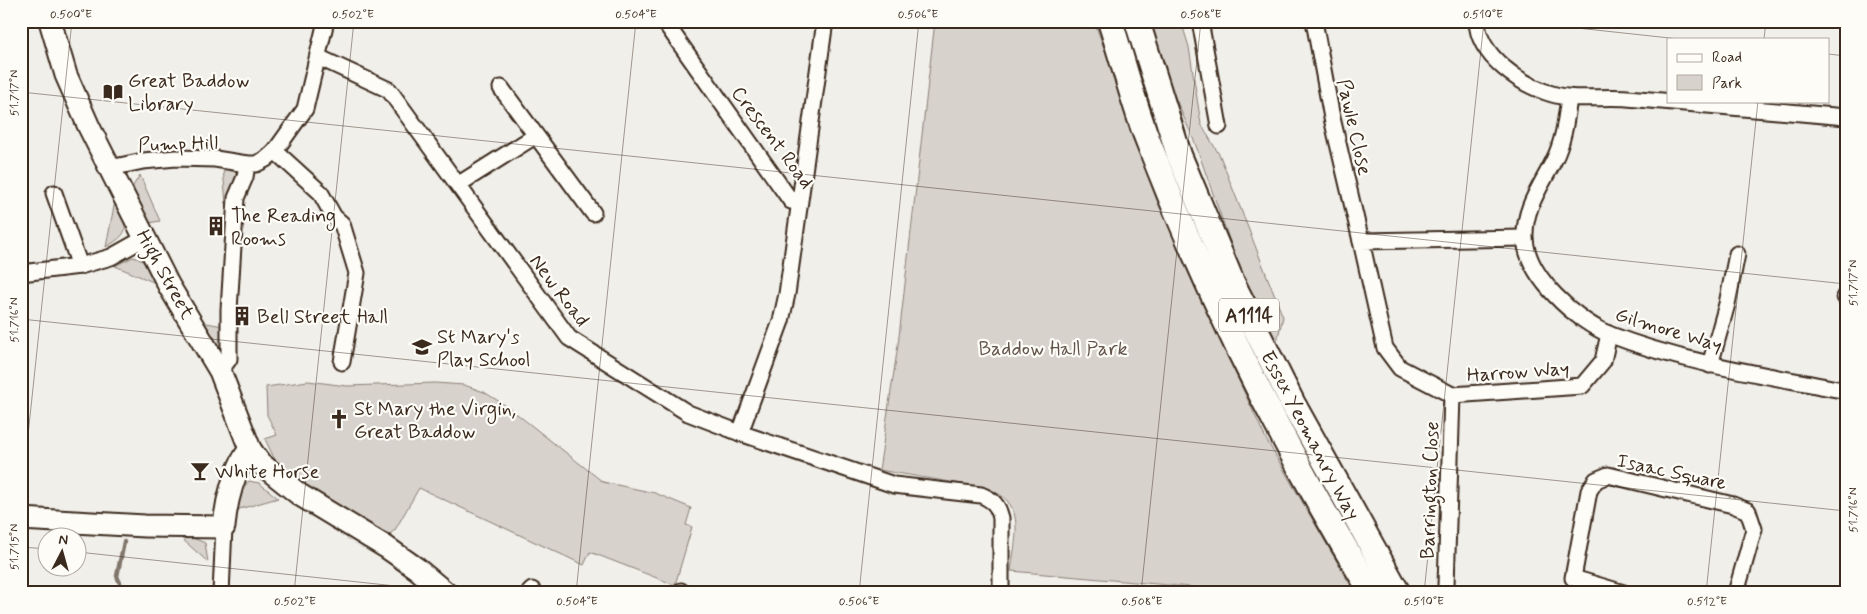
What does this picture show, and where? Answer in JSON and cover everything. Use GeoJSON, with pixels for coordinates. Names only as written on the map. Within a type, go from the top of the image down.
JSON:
{"type":"FeatureCollection","features":[{"type":"Feature","properties":{"kind":"main road","name":"Essex Yeomanry Way"},"geometry":{"type":"LineString","coordinates":[[1110,21],[1145,132],[1212,294],[1329,522],[1372,593]]}},
{"type":"Feature","properties":{"kind":"main road","name":"Essex Yeomanry Way"},"geometry":{"type":"LineString","coordinates":[[1137,21],[1180,155],[1232,282],[1293,404],[1398,593]]}},
{"type":"Feature","properties":{"kind":"street","name":"High Street"},"geometry":{"type":"LineString","coordinates":[[50,21],[66,74],[110,168],[169,286],[220,371],[250,449],[266,468],[300,495],[386,547],[416,568],[446,593]]}},
{"type":"Feature","properties":{"kind":"street"},"geometry":{"type":"LineString","coordinates":[[220,371],[229,359],[229,310],[236,198],[245,178],[247,164],[256,164],[275,151],[305,109],[326,21]]}},
{"type":"Feature","properties":{"kind":"street","name":"Crescent Road"},"geometry":{"type":"LineString","coordinates":[[664,21],[791,201],[799,203],[787,294],[781,321],[740,433]]}},
{"type":"Feature","properties":{"kind":"street"},"geometry":{"type":"LineString","coordinates":[[799,203],[825,21]]}},
{"type":"Feature","properties":{"kind":"street"},"geometry":{"type":"LineString","coordinates":[[1200,21],[1219,126]]}},
{"type":"Feature","properties":{"kind":"street","name":"Pawle Close"},"geometry":{"type":"LineString","coordinates":[[1314,21],[1332,118],[1361,241]]}},
{"type":"Feature","properties":{"kind":"street"},"geometry":{"type":"LineString","coordinates":[[1477,21],[1484,46],[1503,66],[1528,84],[1569,98],[1621,98],[1667,102]]}},
{"type":"Feature","properties":{"kind":"street","name":"New Road"},"geometry":{"type":"LineString","coordinates":[[318,57],[388,90],[459,184],[569,338],[688,413],[740,433],[894,485],[981,495],[992,500],[999,508],[1001,518],[1001,588]]}},
{"type":"Feature","properties":{"kind":"street"},"geometry":{"type":"LineString","coordinates":[[501,88],[593,213]]}},
{"type":"Feature","properties":{"kind":"street","name":"Gilmore Way"},"geometry":{"type":"LineString","coordinates":[[1569,98],[1565,130],[1555,159],[1531,203],[1524,238],[1534,269],[1557,300],[1609,334],[1710,365],[1846,391]]}},
{"type":"Feature","properties":{"kind":"street"},"geometry":{"type":"LineString","coordinates":[[1668,102],[1846,117]]}},
{"type":"Feature","properties":{"kind":"street"},"geometry":{"type":"LineString","coordinates":[[459,184],[535,136]]}},
{"type":"Feature","properties":{"kind":"street"},"geometry":{"type":"LineString","coordinates":[[275,151],[320,192],[334,217],[342,224],[357,273],[342,362]]}},
{"type":"Feature","properties":{"kind":"street","name":"Pump Hill"},"geometry":{"type":"LineString","coordinates":[[110,168],[143,161],[176,158],[215,159],[247,164]]}},
{"type":"Feature","properties":{"kind":"street"},"geometry":{"type":"LineString","coordinates":[[54,193],[80,266]]}},
{"type":"Feature","properties":{"kind":"street"},"geometry":{"type":"LineString","coordinates":[[21,273],[80,266],[111,257],[146,238]]}},
{"type":"Feature","properties":{"kind":"street"},"geometry":{"type":"LineString","coordinates":[[1361,241],[1524,238]]}},
{"type":"Feature","properties":{"kind":"street","name":"Harrow Way"},"geometry":{"type":"LineString","coordinates":[[1361,241],[1385,348],[1400,368],[1452,395],[1582,386],[1603,361],[1609,334]]}},
{"type":"Feature","properties":{"kind":"street"},"geometry":{"type":"LineString","coordinates":[[1710,365],[1731,262]]}},
{"type":"Feature","properties":{"kind":"street","name":"Barrington Close"},"geometry":{"type":"LineString","coordinates":[[1446,586],[1452,395]]}},
{"type":"Feature","properties":{"kind":"street"},"geometry":{"type":"LineString","coordinates":[[221,593],[226,507],[243,458],[250,449]]}},
{"type":"Feature","properties":{"kind":"street","name":"Isaac Square"},"geometry":{"type":"LineString","coordinates":[[1624,593],[1573,578],[1589,490],[1596,480],[1608,474],[1733,505],[1748,511],[1754,528],[1736,593]]}},
{"type":"Feature","properties":{"kind":"street"},"geometry":{"type":"LineString","coordinates":[[21,519],[145,526],[224,527]]}},
{"type":"Feature","properties":{"kind":"green space","name":"Baddow Hall Park"},"geometry":{"type":"Polygon","coordinates":[[[935,21],[1094,21],[1185,265],[1266,439],[1355,593],[1246,592],[1011,571],[1016,522],[1008,502],[999,494],[986,488],[879,470],[898,345],[935,21]]]}},
{"type":"Feature","properties":{"kind":"green space"},"geometry":{"type":"Polygon","coordinates":[[[1147,21],[1181,21],[1189,47],[1201,124],[1220,156],[1283,317],[1276,345],[1254,309],[1195,143],[1150,40],[1147,21]]]}},
{"type":"Feature","properties":{"kind":"green space"},"geometry":{"type":"Polygon","coordinates":[[[223,168],[230,169],[236,173],[230,193],[229,205],[226,204],[223,168]]]}},
{"type":"Feature","properties":{"kind":"green space"},"geometry":{"type":"Polygon","coordinates":[[[140,175],[160,221],[149,223],[133,194],[133,186],[140,175]]]}},
{"type":"Feature","properties":{"kind":"green space"},"geometry":{"type":"Polygon","coordinates":[[[115,201],[125,223],[125,228],[124,232],[115,242],[106,247],[115,201]]]}},
{"type":"Feature","properties":{"kind":"green space"},"geometry":{"type":"Polygon","coordinates":[[[133,257],[145,264],[158,284],[115,266],[133,257]]]}},
{"type":"Feature","properties":{"kind":"green space"},"geometry":{"type":"Polygon","coordinates":[[[201,322],[223,326],[223,349],[218,347],[201,322]]]}},
{"type":"Feature","properties":{"kind":"green space"},"geometry":{"type":"Polygon","coordinates":[[[308,381],[347,386],[435,383],[464,385],[484,392],[508,407],[603,482],[655,493],[691,508],[686,525],[692,527],[675,585],[590,552],[584,565],[419,488],[395,530],[386,537],[305,487],[275,460],[265,439],[277,435],[267,415],[266,387],[308,381]]]}},
{"type":"Feature","properties":{"kind":"green space"},"geometry":{"type":"Polygon","coordinates":[[[249,481],[259,483],[278,498],[236,510],[242,489],[249,481]]]}},
{"type":"Feature","properties":{"kind":"green space"},"geometry":{"type":"Polygon","coordinates":[[[181,538],[193,538],[205,543],[208,562],[181,538]]]}},
{"type":"Feature","properties":{"kind":"waterway"},"geometry":{"type":"LineString","coordinates":[[124,542],[117,576],[124,593]]}},
{"type":"Feature","properties":{"kind":"place","name":"Great Baddow Library"},"geometry":{"type":"Point","coordinates":[113,92]}},
{"type":"Feature","properties":{"kind":"place","name":"The Reading Rooms"},"geometry":{"type":"Point","coordinates":[216,226]}},
{"type":"Feature","properties":{"kind":"place","name":"Bell Street Hall"},"geometry":{"type":"Point","coordinates":[242,316]}},
{"type":"Feature","properties":{"kind":"place","name":"St Mary's Play School"},"geometry":{"type":"Point","coordinates":[422,347]}},
{"type":"Feature","properties":{"kind":"place","name":"St Mary the Virgin, Great Baddow"},"geometry":{"type":"Point","coordinates":[339,419]}},
{"type":"Feature","properties":{"kind":"place","name":"White Horse"},"geometry":{"type":"Point","coordinates":[200,471]}}]}
